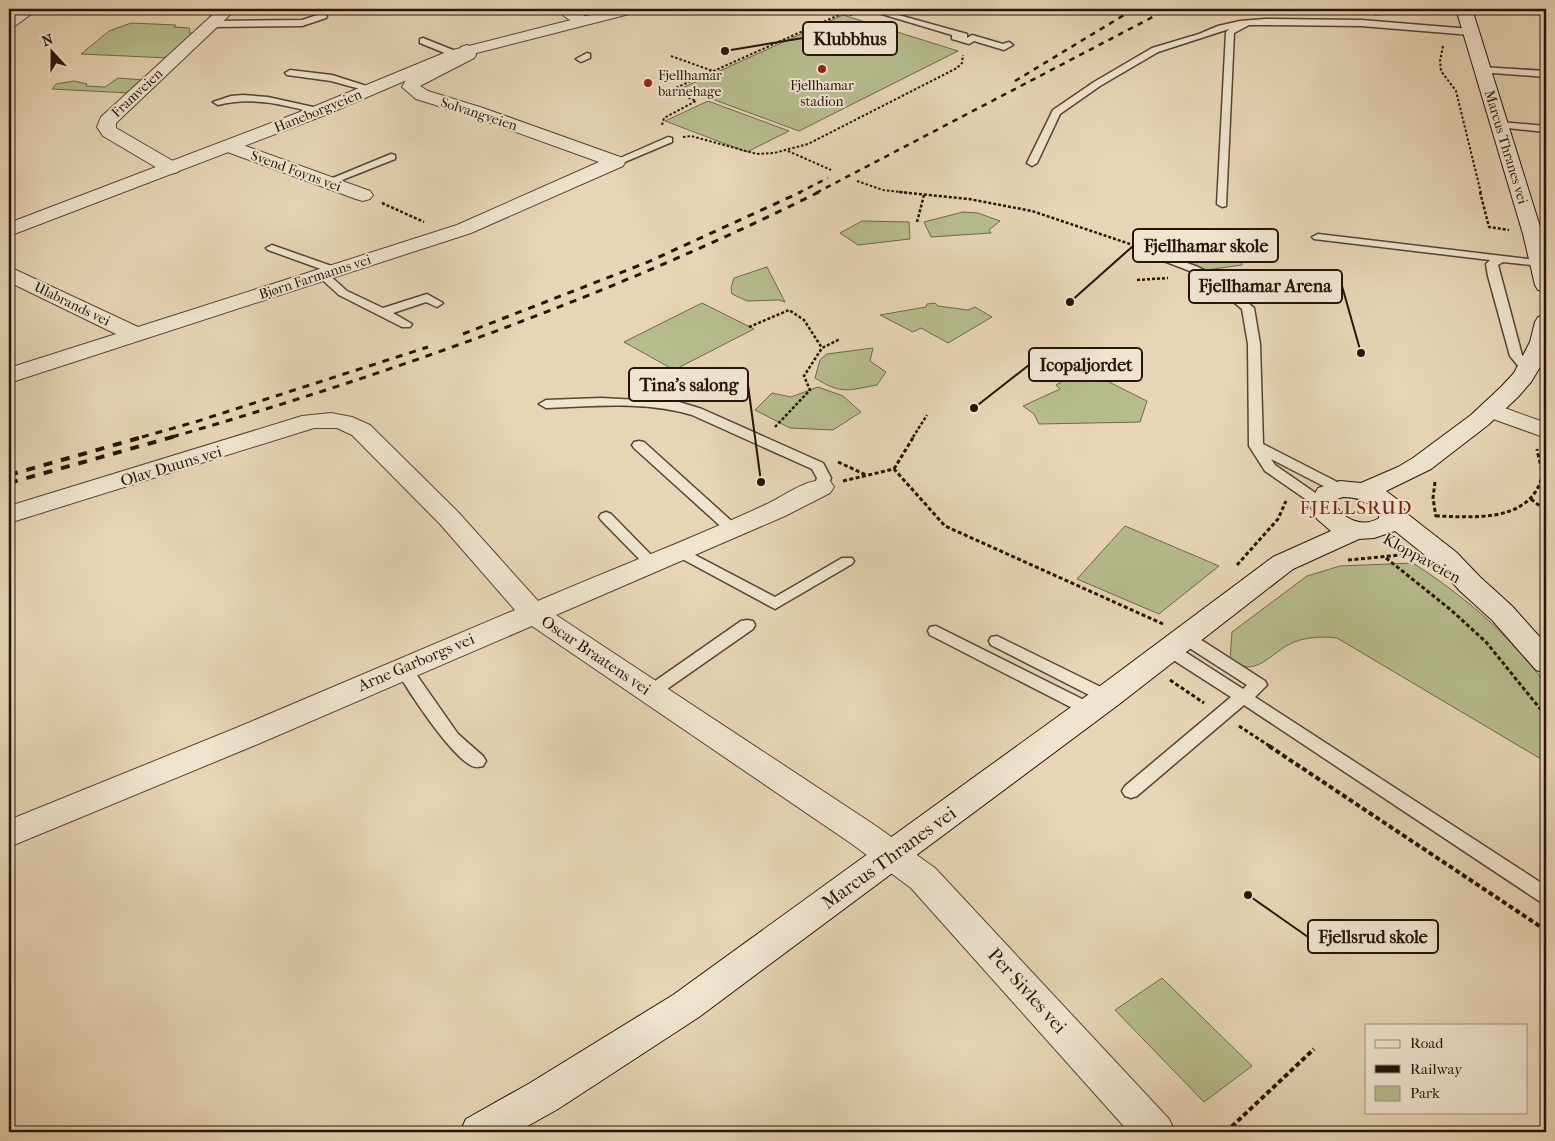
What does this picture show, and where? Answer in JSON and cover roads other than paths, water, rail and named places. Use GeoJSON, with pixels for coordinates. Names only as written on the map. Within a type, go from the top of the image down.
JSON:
{"type":"FeatureCollection","features":[{"type":"Feature","properties":{"kind":"street"},"geometry":{"type":"LineString","coordinates":[[9,22],[30,9]]}},
{"type":"Feature","properties":{"kind":"street","name":"Framveien"},"geometry":{"type":"LineString","coordinates":[[171,168],[110,132],[106,127],[107,121],[228,9]]}},
{"type":"Feature","properties":{"kind":"street"},"geometry":{"type":"LineString","coordinates":[[565,9],[582,20]]}},
{"type":"Feature","properties":{"kind":"street","name":"Haneborgveien"},"geometry":{"type":"LineString","coordinates":[[9,230],[319,111],[461,52],[582,20],[632,9]]}},
{"type":"Feature","properties":{"kind":"street","name":"Marcus Thranes vei"},"geometry":{"type":"LineString","coordinates":[[1464,9],[1541,263],[1546,286]]}},
{"type":"Feature","properties":{"kind":"street","name":"Solvangveien"},"geometry":{"type":"LineString","coordinates":[[461,52],[468,55],[415,82],[411,87],[422,95],[477,112],[616,162]]}},
{"type":"Feature","properties":{"kind":"street","name":"Svend Foyns vei"},"geometry":{"type":"LineString","coordinates":[[229,146],[363,195]]}},
{"type":"Feature","properties":{"kind":"street","name":"Bjørn Farmanns vei"},"geometry":{"type":"LineString","coordinates":[[9,376],[452,234],[616,162]]}},
{"type":"Feature","properties":{"kind":"street","name":"Ulabrands vei"},"geometry":{"type":"LineString","coordinates":[[9,274],[136,335]]}},
{"type":"Feature","properties":{"kind":"street","name":"Marcus Thranes vei"},"geometry":{"type":"LineString","coordinates":[[480,1132],[544,1096],[686,1006],[1098,703],[1283,563],[1378,521],[1425,472],[1505,397],[1528,370],[1536,354],[1546,322]]}},
{"type":"Feature","properties":{"kind":"street"},"geometry":{"type":"LineString","coordinates":[[1491,410],[1543,430]]}},
{"type":"Feature","properties":{"kind":"street","name":"Olav Duuns vei"},"geometry":{"type":"LineString","coordinates":[[9,515],[311,421],[334,419]]}},
{"type":"Feature","properties":{"kind":"street","name":"Oscar Braatens vei"},"geometry":{"type":"LineString","coordinates":[[334,419],[350,422],[361,430],[448,518],[533,613],[893,855]]}},
{"type":"Feature","properties":{"kind":"street","name":"Marcus Thranes vei"},"geometry":{"type":"LineString","coordinates":[[1283,563],[1297,542],[1338,500],[1425,472]]}},
{"type":"Feature","properties":{"kind":"street","name":"Arne Garborgs vei"},"geometry":{"type":"LineString","coordinates":[[9,834],[246,736],[732,529],[776,510],[821,487]]}},
{"type":"Feature","properties":{"kind":"street"},"geometry":{"type":"LineString","coordinates":[[1379,497],[1378,521],[1344,526],[1338,500],[1379,497]]}},
{"type":"Feature","properties":{"kind":"street","name":"Kloppaveien"},"geometry":{"type":"LineString","coordinates":[[1378,521],[1470,584],[1502,613],[1546,662]]}},
{"type":"Feature","properties":{"kind":"street","name":"Per Sivles vei"},"geometry":{"type":"LineString","coordinates":[[893,855],[923,878],[950,905],[1155,1132]]}},
{"type":"Feature","properties":{"kind":"lane"},"geometry":{"type":"LineString","coordinates":[[869,9],[941,30],[948,35],[961,39],[969,41],[968,37],[1004,47],[1009,45]]}},
{"type":"Feature","properties":{"kind":"lane"},"geometry":{"type":"LineString","coordinates":[[1375,11],[1421,9]]}},
{"type":"Feature","properties":{"kind":"lane"},"geometry":{"type":"LineString","coordinates":[[211,24],[302,23],[323,16]]}},
{"type":"Feature","properties":{"kind":"lane"},"geometry":{"type":"LineString","coordinates":[[1222,204],[1230,32],[1247,23]]}},
{"type":"Feature","properties":{"kind":"lane"},"geometry":{"type":"LineString","coordinates":[[1032,163],[1056,112],[1097,84],[1155,50],[1202,36],[1221,28],[1247,23],[1361,23],[1471,32]]}},
{"type":"Feature","properties":{"kind":"lane"},"geometry":{"type":"LineString","coordinates":[[423,41],[461,52]]}},
{"type":"Feature","properties":{"kind":"lane"},"geometry":{"type":"LineString","coordinates":[[305,67],[332,78],[371,89]]}},
{"type":"Feature","properties":{"kind":"lane"},"geometry":{"type":"LineString","coordinates":[[1482,70],[1546,74]]}},
{"type":"Feature","properties":{"kind":"lane"},"geometry":{"type":"LineString","coordinates":[[290,73],[332,78]]}},
{"type":"Feature","properties":{"kind":"lane"},"geometry":{"type":"LineString","coordinates":[[218,102],[232,97],[252,97],[319,111]]}},
{"type":"Feature","properties":{"kind":"lane"},"geometry":{"type":"LineString","coordinates":[[1500,125],[1546,129]]}},
{"type":"Feature","properties":{"kind":"lane"},"geometry":{"type":"LineString","coordinates":[[616,162],[668,140]]}},
{"type":"Feature","properties":{"kind":"lane"},"geometry":{"type":"LineString","coordinates":[[328,182],[390,157]]}},
{"type":"Feature","properties":{"kind":"lane"},"geometry":{"type":"LineString","coordinates":[[1318,237],[1464,252],[1500,259],[1541,263]]}},
{"type":"Feature","properties":{"kind":"lane"},"geometry":{"type":"LineString","coordinates":[[272,248],[330,273],[343,293],[406,324]]}},
{"type":"Feature","properties":{"kind":"lane"},"geometry":{"type":"LineString","coordinates":[[1144,250],[1194,269],[1214,280],[1248,308],[1254,344],[1256,446],[1270,468],[1338,500]]}},
{"type":"Feature","properties":{"kind":"lane"},"geometry":{"type":"LineString","coordinates":[[1500,259],[1492,264],[1494,276],[1516,356],[1528,370]]}},
{"type":"Feature","properties":{"kind":"lane"},"geometry":{"type":"LineString","coordinates":[[383,312],[427,298],[437,303]]}},
{"type":"Feature","properties":{"kind":"lane"},"geometry":{"type":"LineString","coordinates":[[546,404],[610,402],[674,404],[697,412],[818,466],[824,478],[821,487]]}},
{"type":"Feature","properties":{"kind":"lane"},"geometry":{"type":"LineString","coordinates":[[639,445],[732,529]]}},
{"type":"Feature","properties":{"kind":"lane"},"geometry":{"type":"LineString","coordinates":[[1256,446],[1338,500]]}},
{"type":"Feature","properties":{"kind":"lane"},"geometry":{"type":"LineString","coordinates":[[606,517],[651,563]]}},
{"type":"Feature","properties":{"kind":"lane"},"geometry":{"type":"LineString","coordinates":[[678,552],[776,604],[847,561]]}},
{"type":"Feature","properties":{"kind":"lane"},"geometry":{"type":"LineString","coordinates":[[651,692],[747,625]]}},
{"type":"Feature","properties":{"kind":"lane"},"geometry":{"type":"LineString","coordinates":[[936,631],[1098,703]]}},
{"type":"Feature","properties":{"kind":"lane"},"geometry":{"type":"LineString","coordinates":[[997,641],[1098,703]]}},
{"type":"Feature","properties":{"kind":"lane"},"geometry":{"type":"LineString","coordinates":[[1131,791],[1258,685],[1172,647]]}},
{"type":"Feature","properties":{"kind":"lane"},"geometry":{"type":"LineString","coordinates":[[1172,647],[1243,697],[1546,896]]}},
{"type":"Feature","properties":{"kind":"lane"},"geometry":{"type":"LineString","coordinates":[[403,668],[452,738],[476,761]]}},
{"type":"Feature","properties":{"kind":"railway"},"geometry":{"type":"LineString","coordinates":[[1015,81],[1134,9]]}},
{"type":"Feature","properties":{"kind":"railway"},"geometry":{"type":"LineString","coordinates":[[816,193],[1168,9]]}},
{"type":"Feature","properties":{"kind":"railway"},"geometry":{"type":"LineString","coordinates":[[798,193],[828,178]]}},
{"type":"Feature","properties":{"kind":"railway"},"geometry":{"type":"LineString","coordinates":[[463,334],[648,262],[801,192]]}},
{"type":"Feature","properties":{"kind":"railway"},"geometry":{"type":"LineString","coordinates":[[172,437],[338,386],[420,359],[501,329],[662,265],[819,192]]}},
{"type":"Feature","properties":{"kind":"railway"},"geometry":{"type":"LineString","coordinates":[[142,437],[195,422],[428,347]]}},
{"type":"Feature","properties":{"kind":"railway"},"geometry":{"type":"LineString","coordinates":[[9,475],[146,436]]}},
{"type":"Feature","properties":{"kind":"railway"},"geometry":{"type":"LineString","coordinates":[[9,483],[176,436]]}},
{"type":"Feature","properties":{"kind":"place","name":"Klubbhus"},"geometry":{"type":"Point","coordinates":[725,51]}},
{"type":"Feature","properties":{"kind":"place","name":"Fjellhamar stadion"},"geometry":{"type":"Point","coordinates":[822,69]}},
{"type":"Feature","properties":{"kind":"place","name":"Fjellhamar barnehage"},"geometry":{"type":"Point","coordinates":[648,83]}},
{"type":"Feature","properties":{"kind":"place","name":"Fjellhamar skole"},"geometry":{"type":"Point","coordinates":[1070,302]}},
{"type":"Feature","properties":{"kind":"place","name":"Fjellhamar Arena"},"geometry":{"type":"Point","coordinates":[1361,353]}},
{"type":"Feature","properties":{"kind":"place","name":"Icopaljordet"},"geometry":{"type":"Point","coordinates":[974,408]}},
{"type":"Feature","properties":{"kind":"place","name":"Tina's salong"},"geometry":{"type":"Point","coordinates":[761,482]}},
{"type":"Feature","properties":{"kind":"place","name":"Fjellsrud skole"},"geometry":{"type":"Point","coordinates":[1248,895]}},
{"type":"Feature","properties":{"kind":"district","name":"FJELLSRUD"},"geometry":{"type":"Point","coordinates":[1356,508]}}]}
